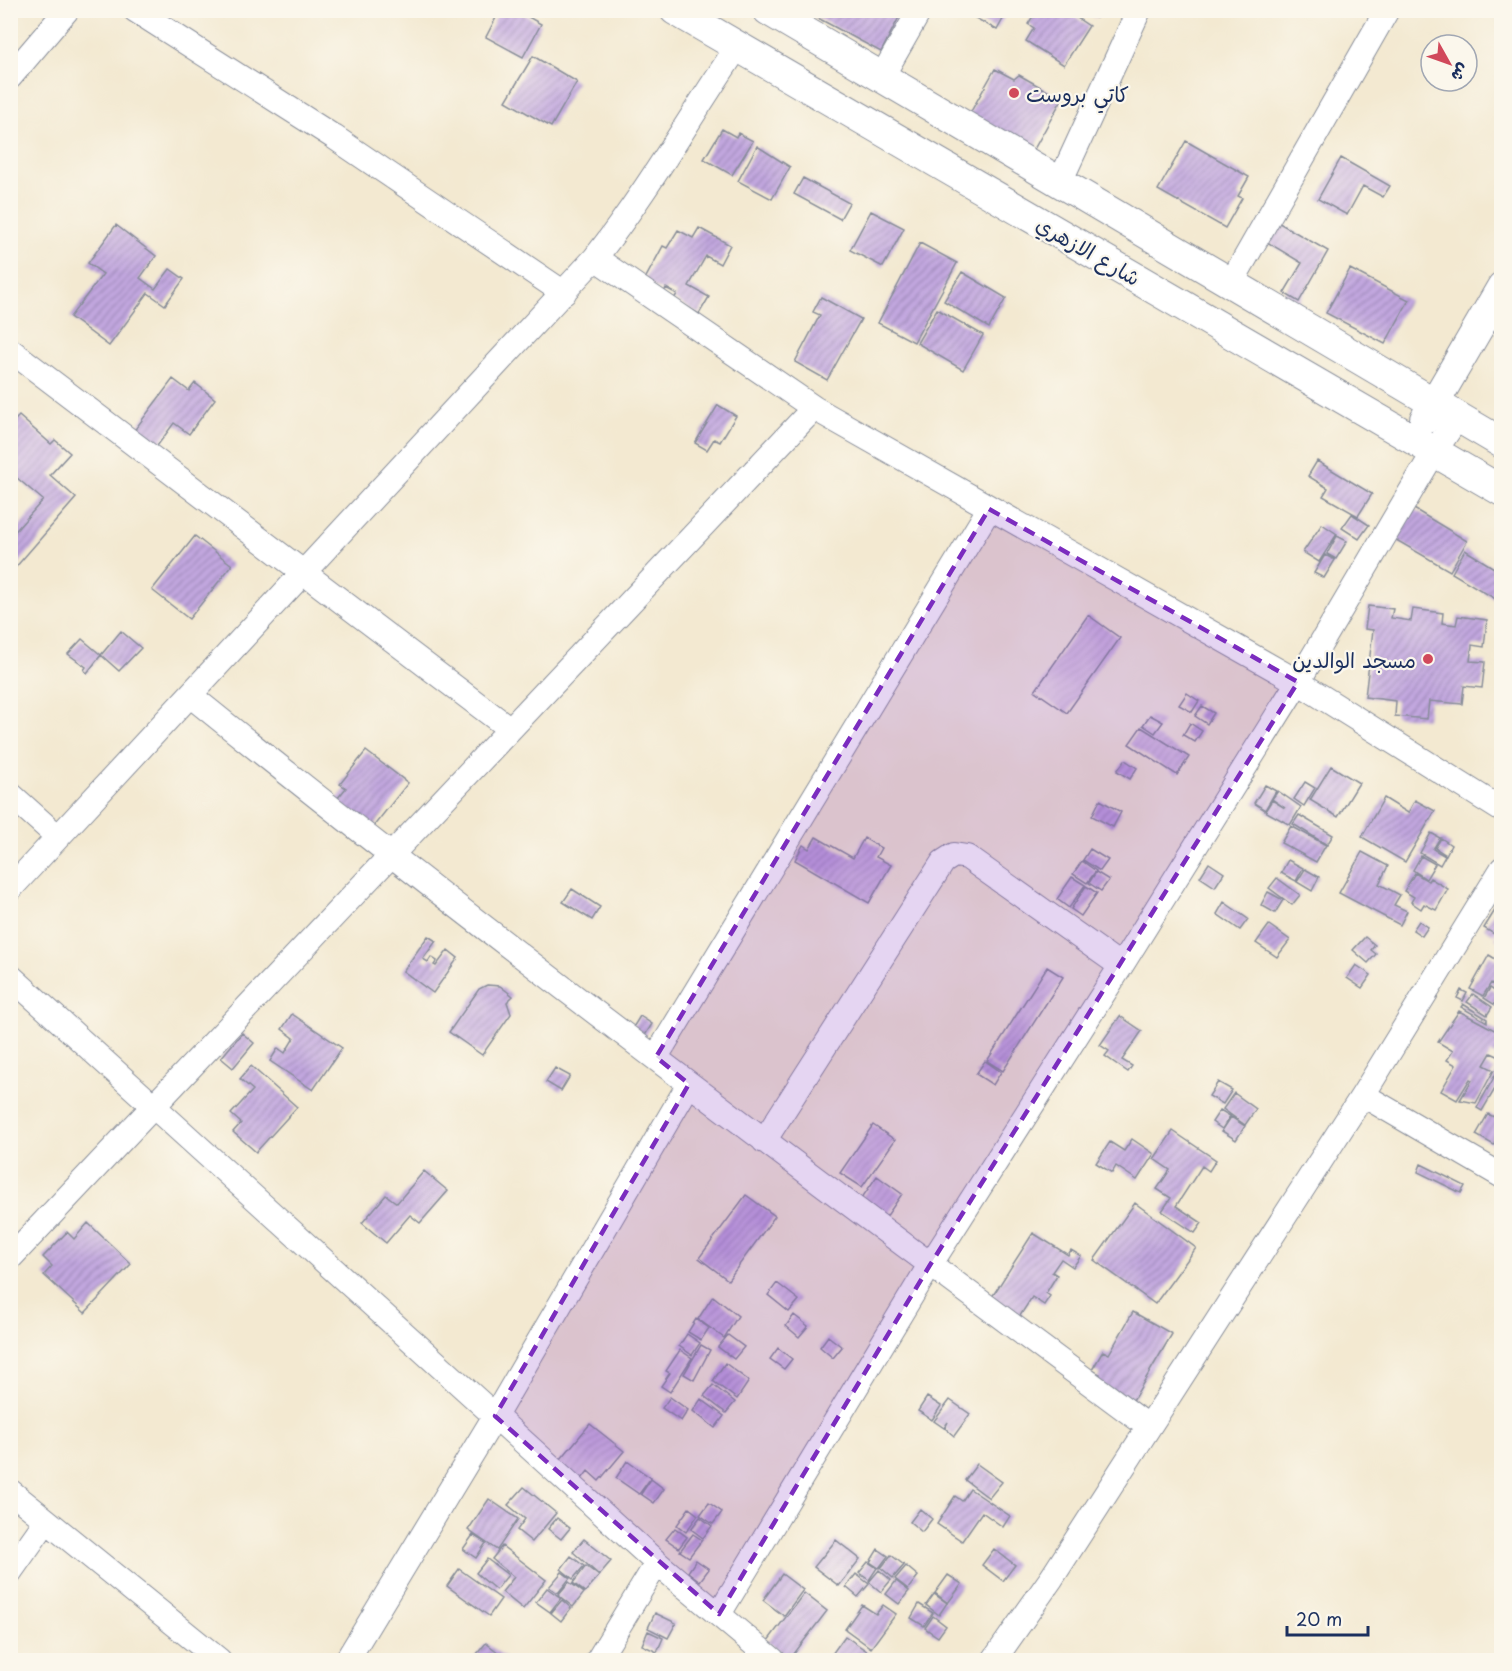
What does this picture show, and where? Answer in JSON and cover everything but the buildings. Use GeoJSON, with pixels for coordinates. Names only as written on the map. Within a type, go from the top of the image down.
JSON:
{"type":"FeatureCollection","features":[{"type":"Feature","properties":{"kind":"street"},"geometry":{"type":"LineString","coordinates":[[10,77],[67,10]]}},
{"type":"Feature","properties":{"kind":"street"},"geometry":{"type":"LineString","coordinates":[[135,10],[343,143],[564,293]]}},
{"type":"Feature","properties":{"kind":"street","name":"شارع الازهري"},"geometry":{"type":"LineString","coordinates":[[675,10],[1502,491]]}},
{"type":"Feature","properties":{"kind":"street","name":"شارع الازهري"},"geometry":{"type":"LineString","coordinates":[[768,10],[1502,443]]}},
{"type":"Feature","properties":{"kind":"street"},"geometry":{"type":"LineString","coordinates":[[881,78],[920,10]]}},
{"type":"Feature","properties":{"kind":"street"},"geometry":{"type":"LineString","coordinates":[[1060,182],[1139,10]]}},
{"type":"Feature","properties":{"kind":"street"},"geometry":{"type":"LineString","coordinates":[[1232,283],[1387,10]]}},
{"type":"Feature","properties":{"kind":"street"},"geometry":{"type":"LineString","coordinates":[[10,889],[595,258],[644,193],[738,46]]}},
{"type":"Feature","properties":{"kind":"street"},"geometry":{"type":"LineString","coordinates":[[595,258],[814,408],[1298,682],[1502,810]]}},
{"type":"Feature","properties":{"kind":"street"},"geometry":{"type":"LineString","coordinates":[[719,1614],[930,1265],[1121,966],[1298,682],[1423,445],[1447,411],[1502,287]]}},
{"type":"Feature","properties":{"kind":"street"},"geometry":{"type":"LineString","coordinates":[[10,350],[510,729]]}},
{"type":"Feature","properties":{"kind":"street"},"geometry":{"type":"LineString","coordinates":[[10,1258],[814,408]]}},
{"type":"Feature","properties":{"kind":"street"},"geometry":{"type":"LineString","coordinates":[[656,1057],[989,509]]}},
{"type":"Feature","properties":{"kind":"street"},"geometry":{"type":"LineString","coordinates":[[190,696],[389,856],[764,1141],[1149,1427]]}},
{"type":"Feature","properties":{"kind":"street"},"geometry":{"type":"LineString","coordinates":[[10,794],[58,837]]}},
{"type":"Feature","properties":{"kind":"street"},"geometry":{"type":"LineString","coordinates":[[764,1141],[943,862],[954,855],[967,857],[1121,966]]}},
{"type":"Feature","properties":{"kind":"street"},"geometry":{"type":"LineString","coordinates":[[994,1660],[1051,1579],[1363,1095],[1502,869]]}},
{"type":"Feature","properties":{"kind":"street"},"geometry":{"type":"LineString","coordinates":[[10,976],[657,1563],[773,1660]]}},
{"type":"Feature","properties":{"kind":"street"},"geometry":{"type":"LineString","coordinates":[[346,1660],[495,1416],[690,1084]]}},
{"type":"Feature","properties":{"kind":"street"},"geometry":{"type":"LineString","coordinates":[[1363,1095],[1502,1176]]}},
{"type":"Feature","properties":{"kind":"street"},"geometry":{"type":"LineString","coordinates":[[10,1491],[219,1660]]}},
{"type":"Feature","properties":{"kind":"street"},"geometry":{"type":"LineString","coordinates":[[10,1572],[46,1521]]}},
{"type":"Feature","properties":{"kind":"street"},"geometry":{"type":"LineString","coordinates":[[598,1660],[657,1563]]}},
{"type":"Feature","properties":{"kind":"highlighted area"},"geometry":{"type":"Polygon","coordinates":[[[989,509],[1298,682],[930,1265],[719,1614],[495,1416],[689,1084],[656,1057],[989,509]]]}},
{"type":"Feature","properties":{"kind":"place","name":"كاتي بروست"},"geometry":{"type":"Point","coordinates":[1014,93]}},
{"type":"Feature","properties":{"kind":"place","name":"مسجد الوالدين"},"geometry":{"type":"Point","coordinates":[1428,659]}}]}
